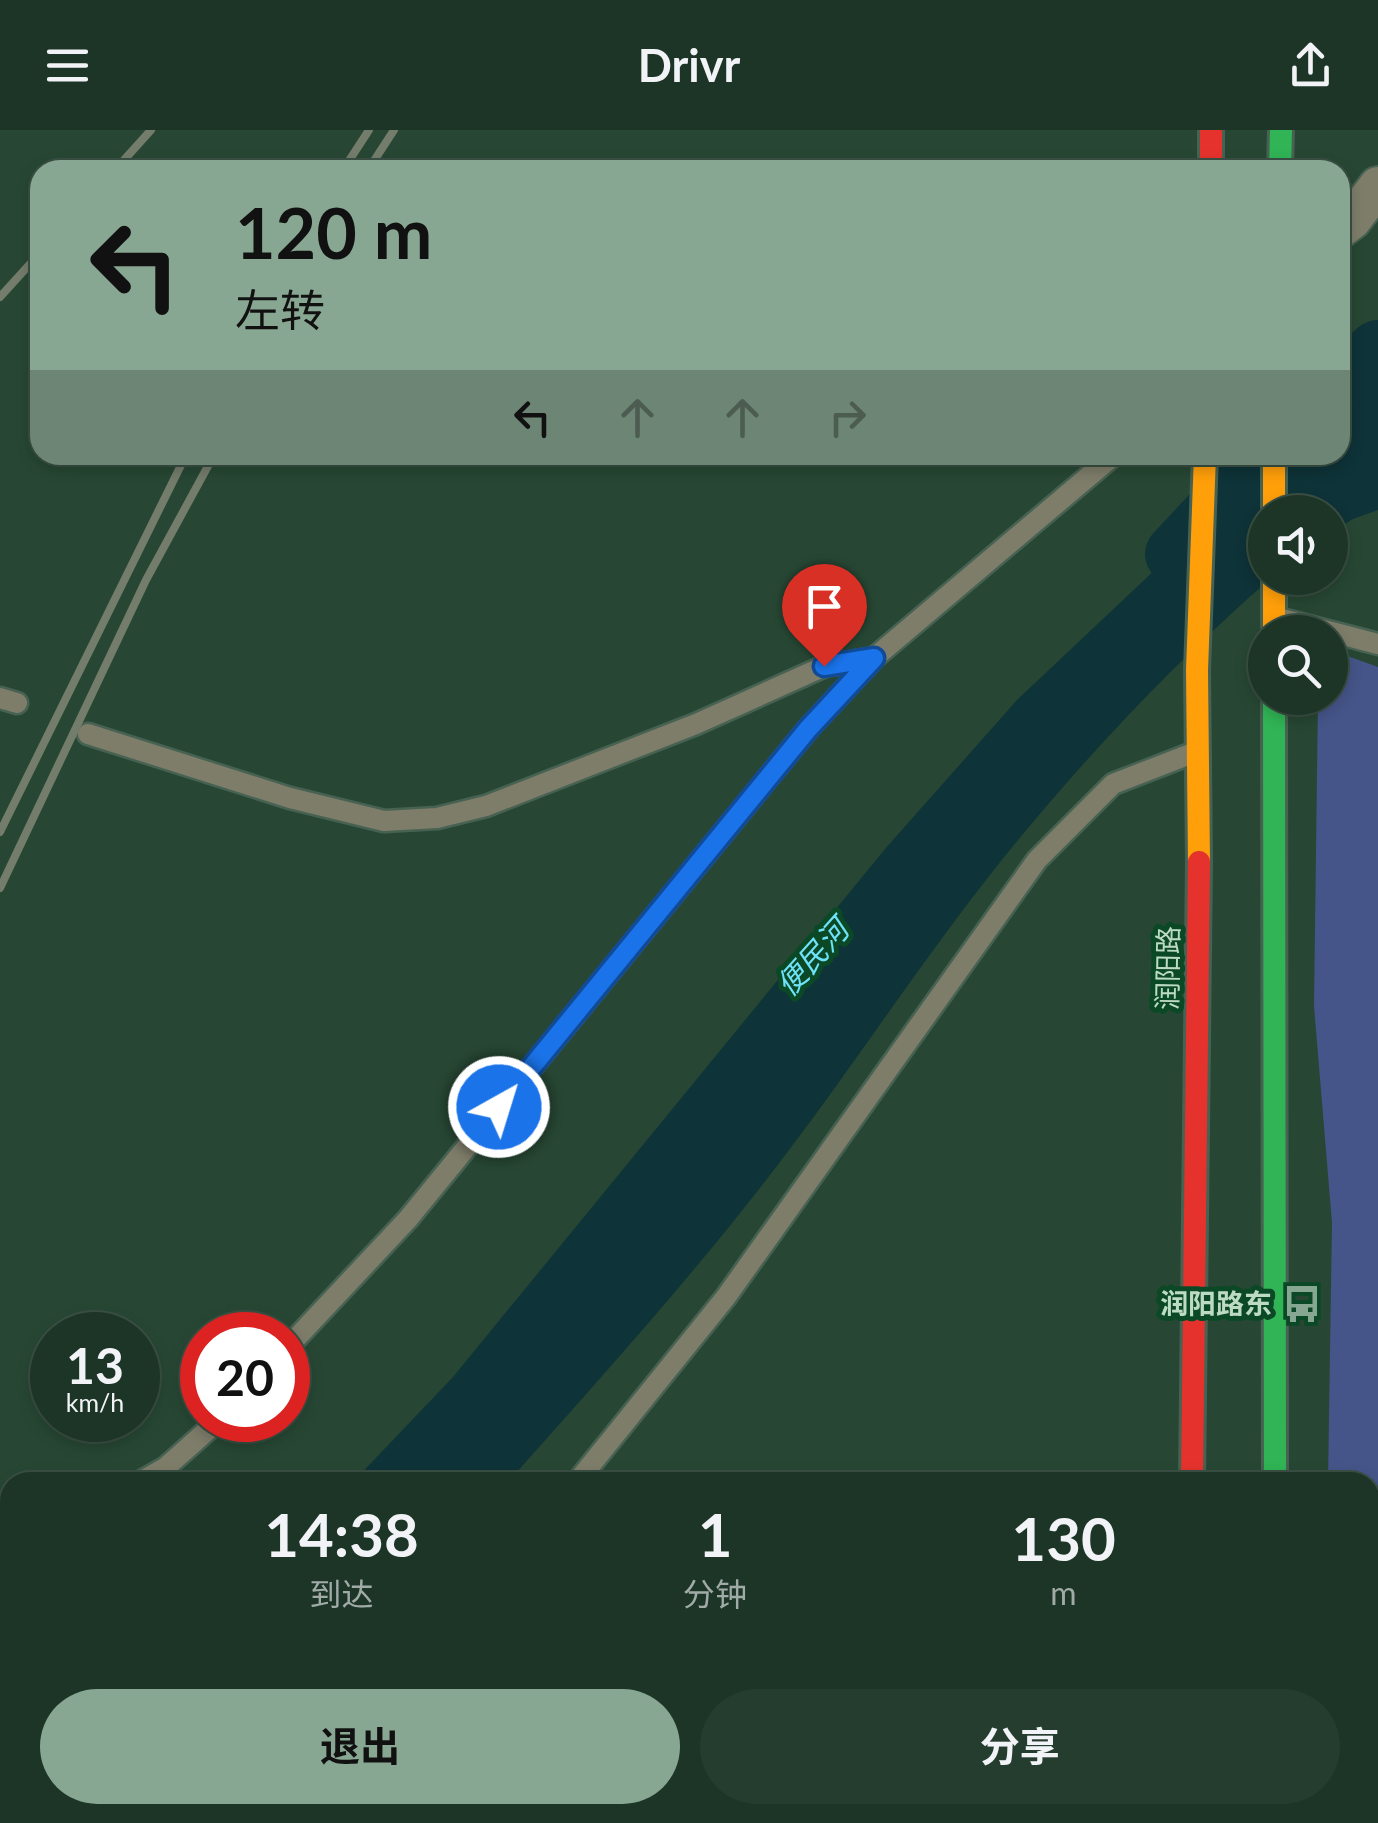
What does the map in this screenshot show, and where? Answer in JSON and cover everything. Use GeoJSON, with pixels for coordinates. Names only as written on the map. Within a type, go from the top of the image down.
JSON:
{"type":"FeatureCollection","features":[{"type":"Feature","properties":{"kind":"main road"},"geometry":{"type":"LineString","coordinates":[[1211,160],[1212,130]]}},
{"type":"Feature","properties":{"kind":"main road"},"geometry":{"type":"LineString","coordinates":[[1280,160],[1281,130]]}},
{"type":"Feature","properties":{"kind":"main road","name":"润阳路"},"geometry":{"type":"LineString","coordinates":[[1192,1472],[1198,670],[1206,465]]}},
{"type":"Feature","properties":{"kind":"main road"},"geometry":{"type":"LineString","coordinates":[[1274,465],[1274,495]]}},
{"type":"Feature","properties":{"kind":"main road"},"geometry":{"type":"LineString","coordinates":[[1274,715],[1275,1472]]}},
{"type":"Feature","properties":{"kind":"street"},"geometry":{"type":"LineString","coordinates":[[1350,222],[1378,186]]}},
{"type":"Feature","properties":{"kind":"lane"},"geometry":{"type":"LineString","coordinates":[[310,1323],[408,1219],[808,729],[874,658],[1102,465]]}},
{"type":"Feature","properties":{"kind":"lane"},"geometry":{"type":"LineString","coordinates":[[1348,639],[1378,644]]}},
{"type":"Feature","properties":{"kind":"lane"},"geometry":{"type":"LineString","coordinates":[[88,734],[290,798],[384,821],[436,818],[503,800],[696,724],[824,666],[874,658]]}},
{"type":"Feature","properties":{"kind":"lane"},"geometry":{"type":"LineString","coordinates":[[584,1472],[726,1297],[1037,860],[1113,784],[1200,751]]}},
{"type":"Feature","properties":{"kind":"lane"},"geometry":{"type":"LineString","coordinates":[[157,1472],[194,1442]]}},
{"type":"Feature","properties":{"kind":"shaded area"},"geometry":{"type":"Polygon","coordinates":[[[1348,656],[1378,667],[1378,1472],[1328,1472],[1332,1223],[1314,1006],[1318,715],[1348,715],[1348,656]]]}},
{"type":"Feature","properties":{"kind":"water"},"geometry":{"type":"Polygon","coordinates":[[[1378,384],[1378,510],[1348,522],[1348,495],[1248,495],[1248,595],[1252,595],[1164,678],[1032,823],[720,1238],[517,1472],[363,1472],[453,1377],[885,849],[1017,700],[1193,534],[1275,465],[1350,465],[1350,406],[1378,384]]]}},
{"type":"Feature","properties":{"kind":"waterway","name":"便民河"},"geometry":{"type":"LineString","coordinates":[[1350,374],[1378,350]]}},
{"type":"Feature","properties":{"kind":"waterway","name":"便民河"},"geometry":{"type":"LineString","coordinates":[[1175,554],[1258,465]]}},
{"type":"Feature","properties":{"kind":"railway"},"geometry":{"type":"LineString","coordinates":[[124,160],[151,130]]}},
{"type":"Feature","properties":{"kind":"railway"},"geometry":{"type":"LineString","coordinates":[[350,160],[369,130]]}},
{"type":"Feature","properties":{"kind":"railway"},"geometry":{"type":"LineString","coordinates":[[374,160],[394,130]]}},
{"type":"Feature","properties":{"kind":"railway"},"geometry":{"type":"LineString","coordinates":[[0,297],[30,264]]}},
{"type":"Feature","properties":{"kind":"railway"},"geometry":{"type":"LineString","coordinates":[[0,832],[181,465]]}},
{"type":"Feature","properties":{"kind":"railway"},"geometry":{"type":"LineString","coordinates":[[0,888],[146,580],[209,465]]}},
{"type":"Feature","properties":{"kind":"traffic: fast"},"geometry":{"type":"LineString","coordinates":[[1280,160],[1281,130]]}},
{"type":"Feature","properties":{"kind":"traffic: fast"},"geometry":{"type":"LineString","coordinates":[[1274,715],[1275,1472]]}},
{"type":"Feature","properties":{"kind":"traffic: slow"},"geometry":{"type":"LineString","coordinates":[[1199,862],[1197,670],[1205,465]]}},
{"type":"Feature","properties":{"kind":"traffic: slow"},"geometry":{"type":"LineString","coordinates":[[1274,465],[1274,495]]}},
{"type":"Feature","properties":{"kind":"traffic: slow"},"geometry":{"type":"LineString","coordinates":[[1274,595],[1274,615]]}},
{"type":"Feature","properties":{"kind":"traffic: jam"},"geometry":{"type":"LineString","coordinates":[[1211,130],[1211,160]]}},
{"type":"Feature","properties":{"kind":"traffic: jam"},"geometry":{"type":"LineString","coordinates":[[1192,1472],[1199,862]]}},
{"type":"Feature","properties":{"kind":"place","name":"润阳路东"},"geometry":{"type":"Point","coordinates":[1302,1304]}},
{"type":"Feature","properties":{"kind":"route"},"geometry":{"type":"LineString","coordinates":[[499,1107],[808,729],[874,658],[824,666]]}}]}
